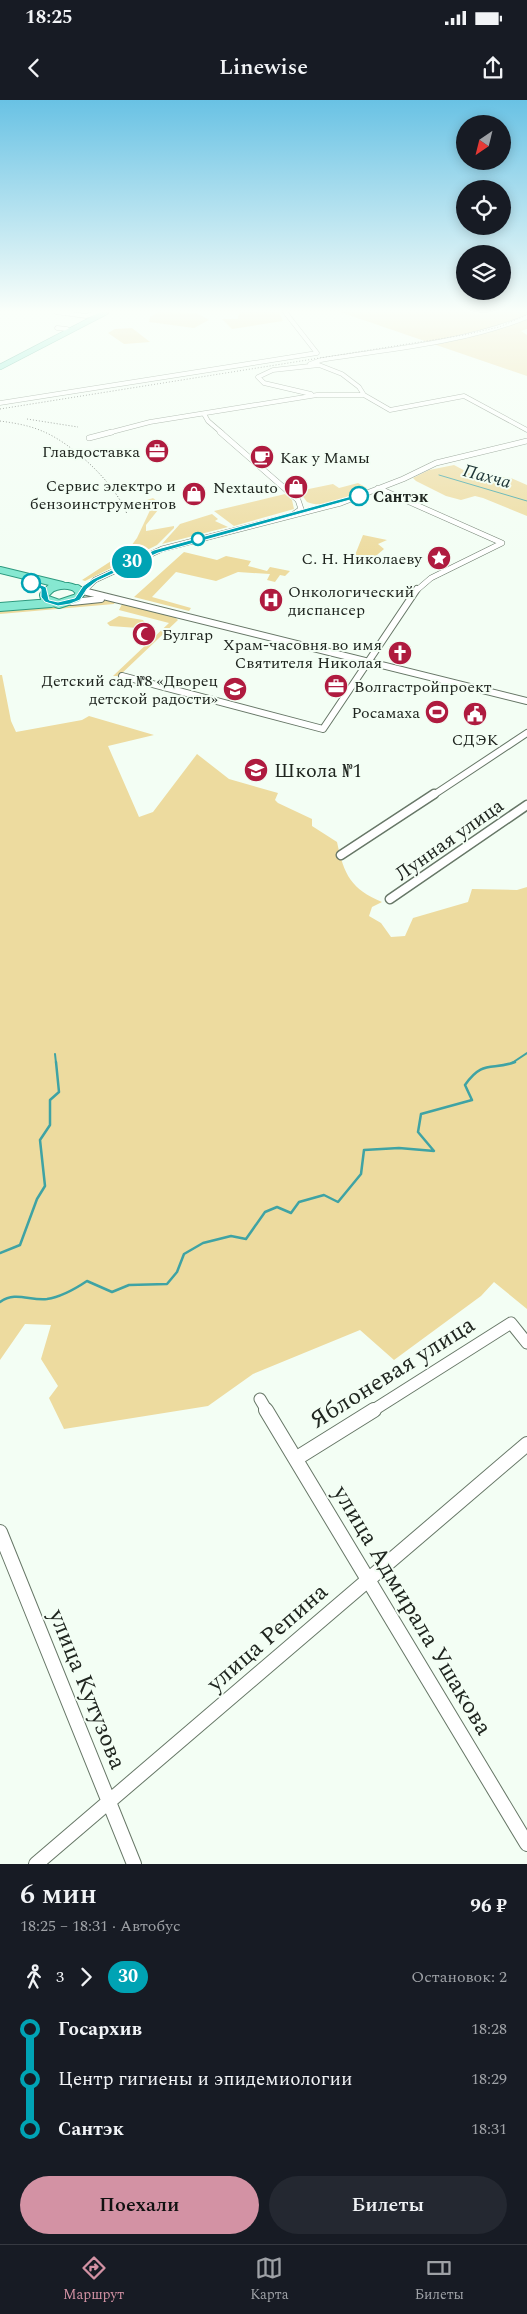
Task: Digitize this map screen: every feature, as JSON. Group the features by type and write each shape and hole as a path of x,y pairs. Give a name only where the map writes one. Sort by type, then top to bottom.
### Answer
{"main road":[{"path":"0,570 67,586 81,592 72,602 0,606"},
{"path":"0,576 42,586 45,599 50,603"},
{"path":"0,606 27,601 53,588 67,586"}],"street":[{"path":"0,403 56,394"},
{"path":"300,397 304,394"},
{"path":"89,438 150,422 317,395 364,395 390,410 464,396 527,430"},
{"path":"204,414 208,420 298,500 312,505 328,506"},
{"path":"67,586 95,580 162,549 328,506 436,464 527,441"},
{"path":"122,676 323,729 424,582 502,543 378,488"},
{"path":"290,516 301,509 298,500"},
{"path":"81,592 95,580"},
{"path":"81,592 527,701"},
{"path":"72,602 101,599 121,601"},
{"path":"341,855 527,733"},
{"name":"Лунная улица","path":"390,900 527,805"},
{"name":"Яблоневая улица","path":"297,1458 511,1323 527,1343"},
{"name":"улица Адмирала Ушакова","path":"260,1399 527,1844"},
{"name":"улица Репина","path":"36,1864 527,1444"},
{"name":"улица Кутузова","path":"0,1532 134,1864"}],"shaded area":[{"path":"454,465 471,474 511,478 527,485 527,516 475,496 461,500 446,496 413,478 429,470"},
{"path":"358,483 367,488 330,503 314,504 307,502 299,491 333,484 339,488"},
{"path":"285,494 292,500 294,509 234,526 214,511"},
{"path":"153,498 162,505 146,525 146,531 174,526 174,528 157,545 85,581 82,580 128,550 137,538 152,506 147,500"},
{"path":"212,514 218,519 215,521 228,527 162,544 180,524"},
{"path":"363,535 387,540 378,544 384,549 364,566 351,565"},
{"path":"184,552 217,560 226,556 251,561 248,566 267,571 270,567 290,571 285,576 280,575 275,582 267,580 270,574 238,572 216,581 176,572 152,597 191,608 189,611 134,597"},
{"path":"102,600 115,602 114,604 0,614 0,610 35,605 63,606"},
{"path":"122,604 175,617 178,620 119,676 113,676 169,623 119,610"},
{"path":"119,616 143,620 145,623 138,628 110,626 107,623"},
{"path":"0,675 2,675 11,721 16,732 82,720 89,716 154,735 108,746 139,817 153,812 197,754 229,779 278,793 275,800 278,803 312,819 312,826 337,842 350,880 363,892 382,902 372,907 369,916 381,923 391,937 405,936 413,918 468,902 472,889 517,890 527,887 527,1309 494,1282 481,1296 394,1360 360,1330 253,1374 208,1406 64,1429 49,1398 58,1386 41,1359 51,1325 25,1324 0,1360"}],"waterway":[{"name":"Пахча","path":"439,475 527,501"},
{"path":"512,1063 527,1053"},
{"path":"55,1054 56,1063"},
{"path":"0,1253 20,1245 37,1199 45,1186 40,1140 50,1125 50,1100 59,1092 56,1062"},
{"path":"0,1302 11,1297 52,1298 68,1292 87,1281 112,1292 129,1285 167,1284 177,1272 184,1254 203,1243 231,1236 246,1239 265,1212 277,1207 291,1213 299,1202 324,1195 338,1202 361,1174 364,1150 399,1148 434,1151 418,1132 421,1114 472,1100 465,1085 471,1077 488,1067 515,1062"}],"railway":[{"path":"0,409 92,394"},
{"path":"27,419 78,427"},
{"path":"0,421 21,424 37,429 54,437 79,454 103,477 127,514"}],"bus line":[{"name":"30","path":"31,583 44,588 46,593 44,597 50,603 72,602 78,599 85,588 95,580 145,556 172,546 341,503 359,496"}],"place":[{"name":"Главдоставка","path":"157,451"},
{"name":"Как у Мамы","path":"262,457"},
{"name":"Nextauto","path":"296,487"},
{"name":"Сервис электро и бензоинструментов","path":"194,494"},
{"name":"Сантэк","path":"359,496"},
{"name":"С. Н. Николаеву","path":"439,558"},
{"name":"Онкологический диспансер","path":"271,600"},
{"name":"Булгар","path":"144,634"},
{"name":"Храм-часовня во имя Святителя Николая","path":"400,653"},
{"name":"Волгастройпроект","path":"336,686"},
{"name":"Детский сад №8 «Дворец детской радости»","path":"235,689"},
{"name":"Росамаха","path":"437,712"},
{"name":"СДЭК","path":"475,714"},
{"name":"Школа №1","path":"256,770"}]}
